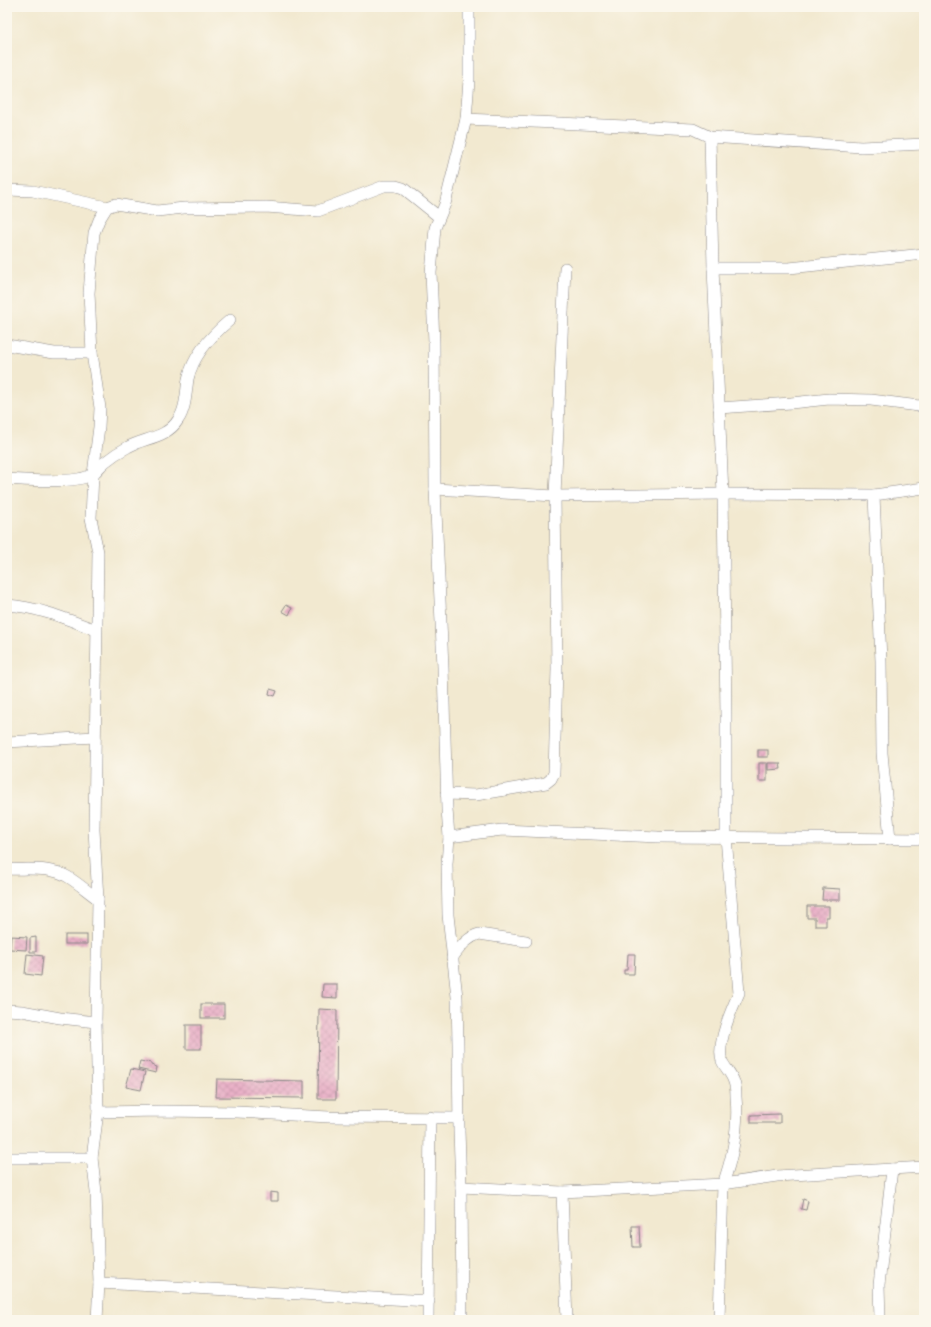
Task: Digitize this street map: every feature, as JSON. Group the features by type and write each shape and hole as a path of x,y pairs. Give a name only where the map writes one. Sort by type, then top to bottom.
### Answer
{"street":[{"path":"462,1320 457,997 448,915 447,864 449,837 446,794 443,667 435,489 434,342 431,273 435,228 452,179 466,119 469,80 469,7"},
{"path":"466,119 693,128 710,137 860,147 924,144"},
{"path":"710,137 713,268 723,494 726,837 739,994 729,1015 722,1044 722,1060 730,1072 734,1082 738,1112 734,1150 730,1166 722,1184 719,1320"},
{"path":"7,190 33,191 107,207 116,204 157,211 184,208 266,207 318,211 384,186 396,186 402,188 439,217"},
{"path":"97,1320 99,1283 96,1192 92,1158 98,1112 96,1022 98,899 94,830 98,552 91,518 93,474 100,408 92,353 89,293 94,233 99,220 107,207"},
{"path":"713,268 789,268 924,254"},
{"path":"446,794 476,795 546,783 551,779 554,773 557,668 555,496 564,268"},
{"path":"7,479 70,480 93,474 105,462 128,446 154,438 171,428 179,420 184,404 188,377 198,355 216,332 230,320"},
{"path":"7,345 54,353 92,353"},
{"path":"719,408 829,399 871,400 918,406 924,405"},
{"path":"435,489 555,496 723,494 874,495 924,488"},
{"path":"874,495 881,661 882,753 890,839"},
{"path":"7,605 39,609 96,630"},
{"path":"7,742 95,737"},
{"path":"449,837 502,830 658,836 924,839"},
{"path":"7,869 40,869 58,872 67,876 98,899"},
{"path":"452,958 462,945 472,936 479,934 526,941"},
{"path":"7,1010 96,1022"},
{"path":"98,1112 237,1112 329,1117 459,1118"},
{"path":"428,1320 430,1117"},
{"path":"7,1158 92,1158"},
{"path":"461,1187 562,1192 722,1184 777,1176 924,1168"},
{"path":"880,1320 879,1285 892,1169"},
{"path":"562,1192 567,1320"},
{"path":"99,1283 429,1301"}],"building":[{"path":"286,605 292,608 289,615 282,611"},
{"path":"270,689 277,691 275,696 269,694"},
{"path":"758,750 768,750 768,757 758,757"},
{"path":"759,763 767,763 767,781 759,781"},
{"path":"768,763 780,763 781,769 768,770"},
{"path":"823,888 840,889 840,900 822,900"},
{"path":"807,906 829,906 829,917 826,917 826,926 815,926 815,918 807,918"},
{"path":"65,935 87,935 87,944 65,944"},
{"path":"11,936 27,937 26,950 10,949"},
{"path":"36,937 36,952 30,952 30,938"},
{"path":"27,954 43,956 41,976 25,974"},
{"path":"628,954 635,954 634,974 624,974 624,970 627,970"},
{"path":"323,984 337,984 337,998 322,997"},
{"path":"201,1004 224,1004 224,1018 201,1018"},
{"path":"319,1009 337,1010 336,1099 318,1099"},
{"path":"186,1025 201,1025 201,1049 186,1049"},
{"path":"140,1061 151,1063 151,1065 157,1067 156,1073 138,1069"},
{"path":"131,1069 145,1072 141,1090 126,1087"},
{"path":"217,1079 304,1081 304,1098 216,1097"},
{"path":"780,1114 780,1123 751,1123 751,1115"},
{"path":"270,1192 278,1193 278,1201 270,1201"},
{"path":"803,1199 808,1201 806,1210 801,1209"},
{"path":"632,1226 639,1226 640,1247 633,1247"}]}
